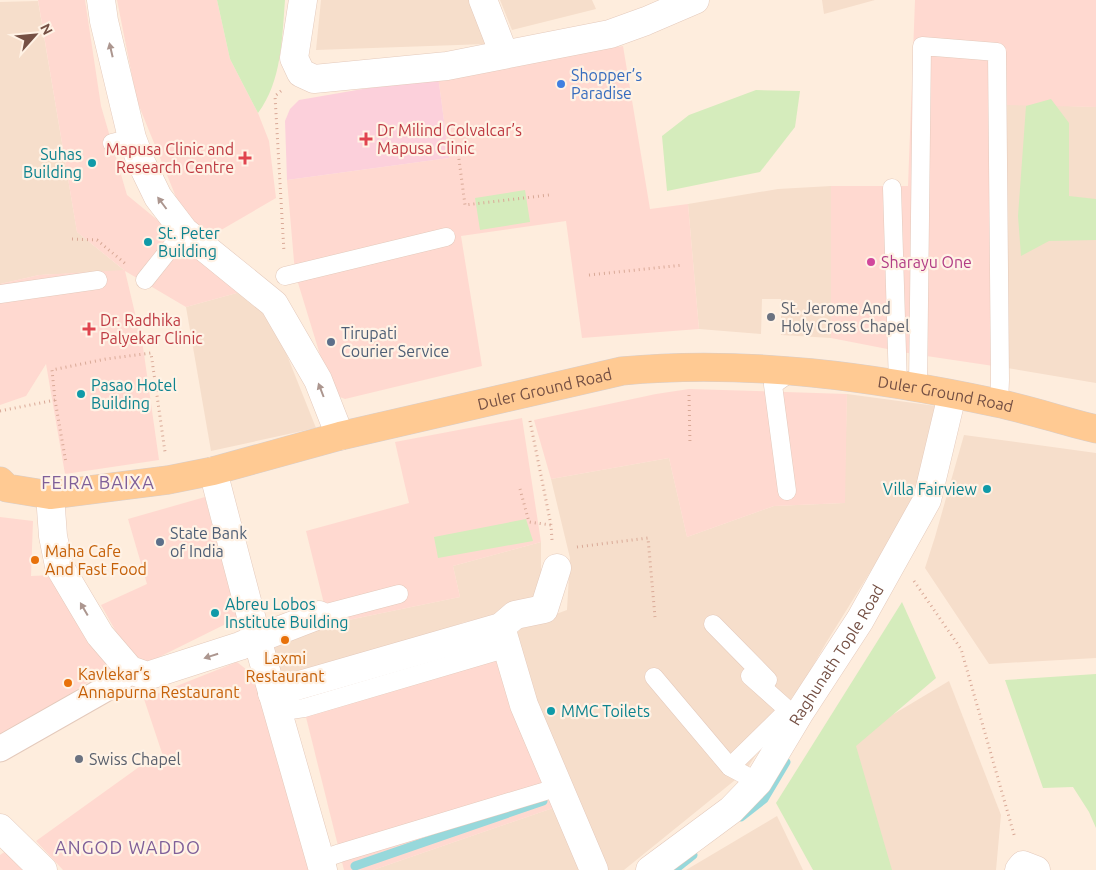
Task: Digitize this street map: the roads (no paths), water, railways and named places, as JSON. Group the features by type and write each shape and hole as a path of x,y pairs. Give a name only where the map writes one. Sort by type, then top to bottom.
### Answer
{"main road":[{"name":"Duler Ground Road","path":"0,482 7,488 50,495 168,480 213,471 340,436 622,371 689,367 742,368 863,378 999,403 1096,429"}],"street":[{"path":"101,0 122,141 141,162 158,197 184,231 274,304 303,366 318,380 340,436"},
{"path":"303,0 294,58 301,73 314,79 448,66 610,34 695,0"},
{"path":"484,0 504,54"},
{"name":"Raghunath Tople Road","path":"650,870 731,810 758,782 800,712 860,620 927,500 952,395"},
{"path":"213,471 257,639 322,865"},
{"path":"50,495 53,536 59,566 100,635 130,670 147,676 257,639 319,615"},
{"path":"555,559 544,609 515,615 504,637 524,704 594,870"},
{"path":"275,703 504,637"},
{"path":"0,749 116,683 130,670"},
{"path":"0,829 43,870"}],"lane":[{"path":"908,387 922,46 997,52 999,403"},
{"path":"892,188 908,387"},
{"path":"144,280 184,231"},
{"path":"286,276 446,237"},
{"path":"0,294 98,280"},
{"path":"787,491 773,385 790,372"},
{"path":"319,615 399,594"},
{"path":"713,624 800,712"},
{"path":"730,767 788,710 750,676"},
{"path":"654,677 730,767 758,782"},
{"path":"322,865 340,853 559,787"}],"waterway":[{"path":"741,817 764,799 786,762"},
{"path":"355,866 543,801"},
{"path":"674,870 693,855"}],"place":[{"name":"Shopper’s Paradise","path":"561,84"},
{"name":"Dr Milind Colvalcar’s Mapusa Clinic","path":"366,139"},
{"name":"Mapusa Clinic and Research Centre","path":"245,158"},
{"name":"Suhas Building","path":"92,163"},
{"name":"St. Peter Building","path":"148,242"},
{"name":"Sharayu One","path":"871,262"},
{"name":"St. Jerome And Holy Cross Chapel","path":"771,317"},
{"name":"Dr. Radhika Palyekar Clinic","path":"89,329"},
{"name":"Tirupati Courier Service","path":"331,342"},
{"name":"Pasao Hotel Building","path":"81,394"},
{"name":"Villa Fairview","path":"987,489"},
{"name":"State Bank of India","path":"160,542"},
{"name":"Maha Cafe And Fast Food","path":"35,560"},
{"name":"Abreu Lobos Institute Building","path":"215,613"},
{"name":"Laxmi Restaurant","path":"285,640"},
{"name":"Kavlekar’s Annapurna Restaurant","path":"68,683"},
{"name":"MMC Toilets","path":"551,711"},
{"name":"Swiss Chapel","path":"79,759"}],"district":[{"name":"FEIRA BAIXA","path":"98,483"},
{"name":"ANGOD WADDO","path":"128,848"}]}
